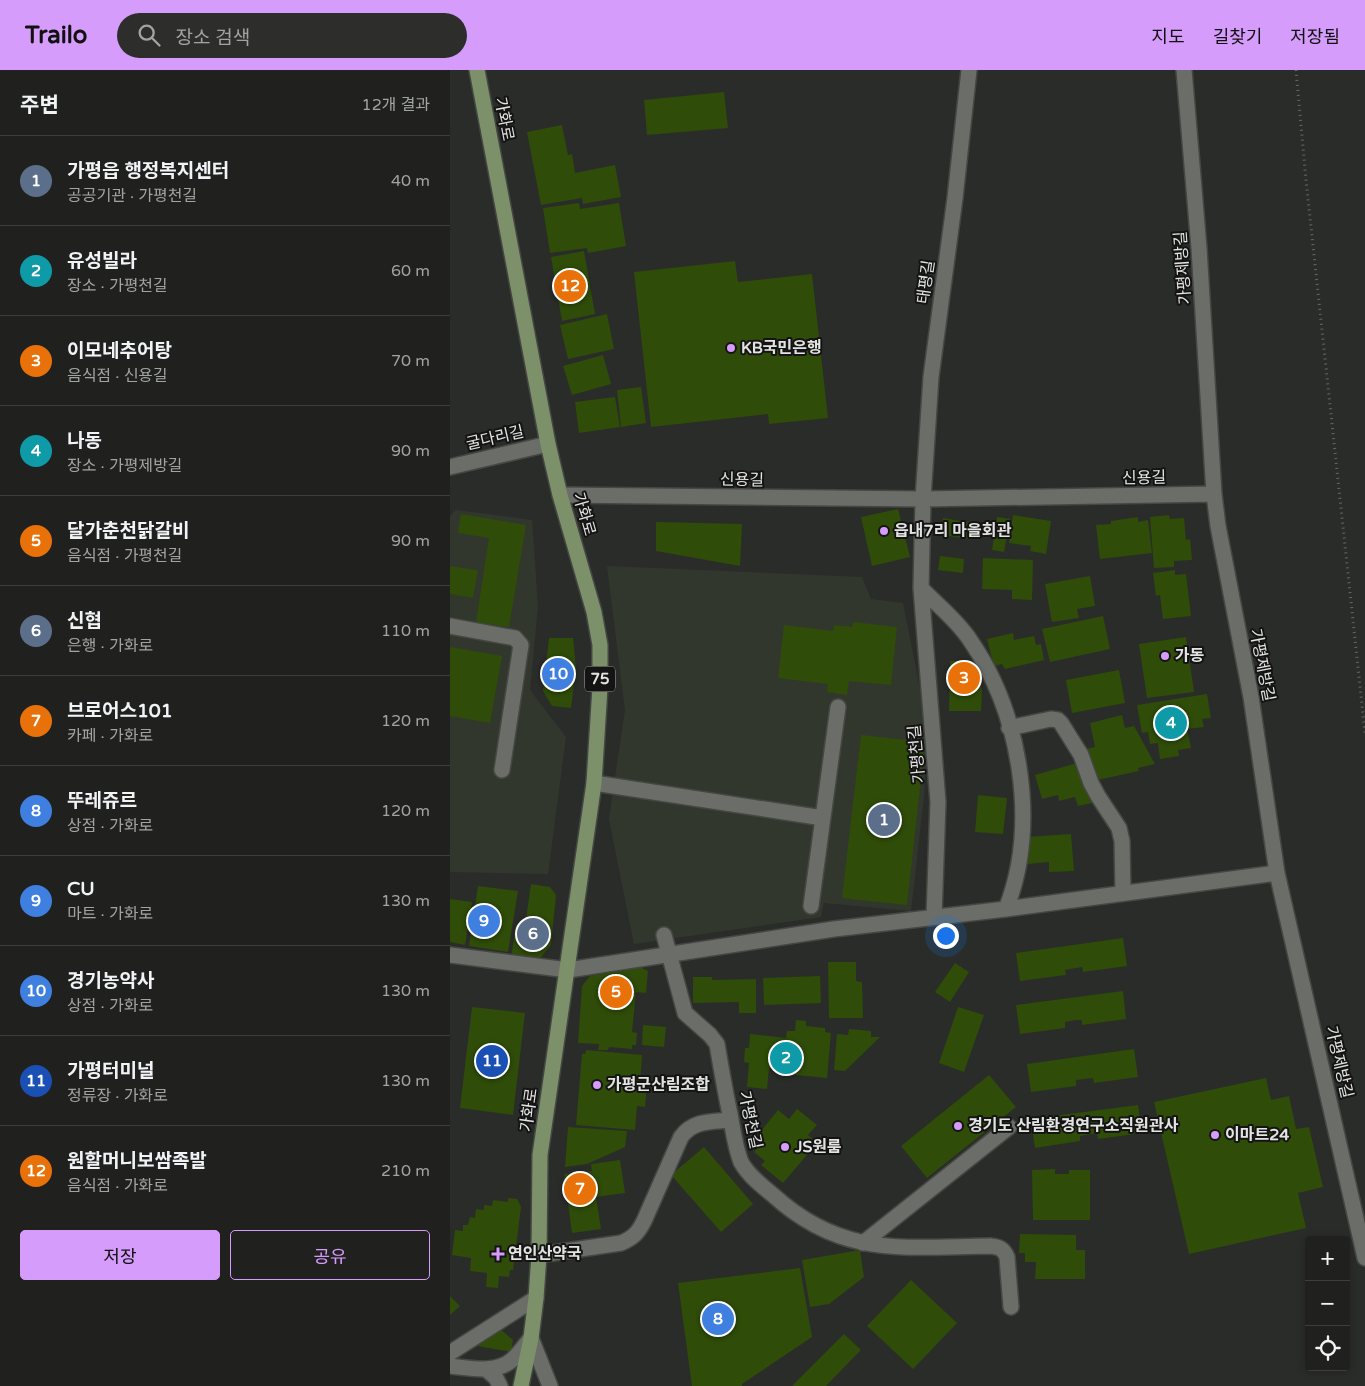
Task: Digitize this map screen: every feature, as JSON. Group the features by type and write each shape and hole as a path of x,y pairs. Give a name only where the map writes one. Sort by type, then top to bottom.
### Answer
{"main road":[{"name":"가화로","path":"477,70 548,444 560,495 594,612 600,644 600,687 594,783 540,1156 539,1255 536,1298 531,1338 520,1386"},
{"name":"가화로","path":"531,1338 531,1386"}],"street":[{"name":"태평길","path":"923,499 931,377 955,198 969,70"},
{"name":"가평제방길","path":"1184,70 1199,248 1214,494 1218,526 1251,697 1277,873 1365,1258"},
{"name":"굴다리길","path":"450,467 548,444"},
{"name":"신용길","path":"560,495 923,499 1214,494"},
{"path":"923,499 921,588 946,615 957,622 985,664 998,694 1016,754 1022,785 1022,830 1016,872 1006,909"},
{"name":"가평천길","path":"921,588 938,802 934,917"},
{"path":"450,626 515,638 521,644 522,650 502,770"},
{"path":"811,906 838,707"},
{"path":"1009,726 1051,719 1058,720 1061,723 1081,755 1098,796 1119,828 1122,842 1123,893"},
{"path":"594,783 823,818"},
{"path":"450,955 568,970 668,953 834,929 1006,909 1277,873"},
{"name":"가평천길","path":"664,935 685,1013 710,1034 716,1044 736,1147 742,1164 754,1178 784,1205 817,1228 863,1244 999,1247 1004,1250 1007,1256 1011,1306"},
{"path":"539,1255 621,1243 632,1239 644,1221 685,1131 692,1126 731,1120"},
{"path":"863,1244 1009,1127"},
{"path":"450,1352 536,1298"},
{"path":"450,1366 496,1368 514,1359 531,1338 550,1386"},
{"path":"486,1369 496,1378 500,1386"}],"path":[{"path":"1296,70 1308,200 1365,733"}],"shaded area":[{"path":"456,510 532,520 538,606 530,690 566,737 548,874 450,872 450,516"},
{"path":"607,566 862,577 871,599 903,603 928,729 924,796 911,911 824,903 821,917 634,944 609,819 625,710"}],"building":[{"path":"724,92 728,128 647,135 644,100"},
{"path":"562,125 568,155 572,154 575,173 615,165 621,197 583,204 582,198 541,205 527,132"},
{"path":"579,203 580,209 619,203 626,246 588,253 587,248 550,253 543,208"},
{"path":"584,251 595,314 562,321 551,257"},
{"name":"KB국민은행","path":"735,261 738,282 812,274 828,418 769,424 768,414 651,427 634,272"},
{"path":"607,314 614,349 568,359 560,325"},
{"path":"603,355 611,384 572,395 563,366"},
{"path":"641,387 646,423 621,427 617,390"},
{"path":"615,397 620,427 579,433 575,402"},
{"name":"읍내7리 마을회관","path":"898,509 910,557 872,566 861,517"},
{"path":"461,514 526,525 509,627 476,622 489,538 458,533"},
{"path":"1013,515 1051,521 1046,554 1030,551 1031,546 1009,543"},
{"path":"1169,515 1170,519 1184,518 1186,540 1190,539 1192,560 1174,561 1174,567 1154,568 1150,517"},
{"path":"997,517 1010,519 1004,552 992,550"},
{"path":"1138,517 1138,522 1148,520 1152,553 1100,559 1096,525 1111,524 1111,521"},
{"path":"943,518 972,523 970,539 941,535"},
{"path":"656,522 742,524 740,566 656,551"},
{"path":"940,556 964,559 963,573 938,570"},
{"path":"983,558 1033,560 1032,600 1012,599 1012,590 982,589"},
{"path":"450,566 478,570 473,598 450,594"},
{"path":"1175,570 1175,575 1186,574 1191,616 1163,619 1160,595 1156,596 1153,573"},
{"path":"1090,576 1095,606 1077,609 1079,618 1052,622 1045,584"},
{"path":"1103,616 1110,649 1050,662 1042,629"},
{"path":"853,622 897,627 891,685 849,681 847,695 827,692 828,684 778,678 784,625 833,631 834,625 852,627"},
{"path":"1013,633 1014,640 1034,636 1036,645 1041,644 1044,660 1005,669 1002,664 994,666 987,639"},
{"name":"가동","path":"1186,637 1194,692 1147,698 1139,644"},
{"path":"549,638 573,638 576,668 571,708 552,706 543,691"},
{"path":"450,647 502,656 490,723 450,716"},
{"path":"950,661 967,661 982,689 981,711 949,711"},
{"path":"1119,670 1125,703 1072,713 1066,680"},
{"path":"1207,694 1211,718 1202,719 1204,727 1187,729 1191,748 1178,750 1179,756 1160,759 1158,743 1150,744 1148,732 1142,733 1137,705"},
{"path":"1122,715 1125,728 1134,726 1155,764 1138,768 1139,771 1093,781 1086,749 1095,747 1090,723"},
{"path":"861,735 925,742 907,905 842,898"},
{"path":"1081,762 1092,803 1078,806 1075,797 1059,801 1058,795 1042,799 1035,775"},
{"path":"978,795 1007,798 1003,834 975,832"},
{"path":"1071,834 1074,871 1049,872 1049,862 1027,864 1026,837"},
{"path":"531,884 550,887 556,895 551,945 537,962 511,958 516,925 525,926"},
{"path":"478,886 518,891 508,952 469,946"},
{"path":"450,899 472,902 465,945 450,942"},
{"path":"1123,938 1127,966 1083,972 1082,967 1065,970 1066,975 1020,981 1016,953"},
{"path":"828,962 856,962 856,981 862,982 863,1018 829,1018"},
{"path":"955,963 969,972 950,1002 935,992"},
{"path":"640,967 648,971 646,993 636,992 632,1032 637,1033 636,1045 632,1045 632,1049 609,1047 608,1050 598,1050 599,1044 578,1043 582,986 590,976"},
{"path":"820,976 821,1003 764,1005 763,978"},
{"path":"693,977 712,977 712,980 756,979 756,1013 739,1013 739,1002 693,1003"},
{"path":"1123,991 1126,1019 1082,1025 1082,1020 1076,1020 1065,1022 1065,1028 1020,1034 1016,1005"},
{"path":"472,1007 525,1013 513,1115 460,1108"},
{"path":"958,1007 984,1015 964,1072 939,1063"},
{"path":"796,1020 806,1021 806,1026 825,1028 825,1032 831,1033 827,1078 776,1073 776,1068 769,1068 767,1089 747,1087 749,1063 744,1062 745,1048 749,1048 750,1034 786,1038 787,1031 795,1031"},
{"path":"643,1025 666,1027 664,1047 642,1045"},
{"path":"849,1029 871,1031 871,1037 880,1037 845,1071 834,1070 837,1034 848,1035"},
{"path":"1134,1049 1138,1077 1094,1083 1093,1078 1076,1080 1076,1086 1031,1092 1027,1064"},
{"path":"586,1050 642,1055 640,1084 647,1084 645,1107 637,1106 635,1130 576,1125 582,1054 585,1054"},
{"name":"경기도 산림환경연구소직원관사","path":"989,1075 1016,1107 927,1178 901,1146"},
{"path":"1266,1078 1271,1100 1289,1096 1296,1129 1309,1127 1323,1187 1298,1193 1306,1228 1189,1254 1154,1102"},
{"path":"1138,1105 1142,1133 1098,1139 1097,1133 1080,1136 1080,1141 1035,1148 1031,1119"},
{"name":"JS원룸","path":"797,1109 817,1125 808,1135 817,1143 783,1183 761,1165 765,1161 754,1152 763,1141 757,1136 778,1110 789,1119"},
{"path":"568,1127 627,1131 625,1147 587,1164 565,1167"},
{"path":"704,1147 753,1204 721,1232 671,1175"},
{"path":"620,1160 625,1193 596,1197 601,1229 572,1233 564,1174 592,1171 591,1164"},
{"path":"1055,1169 1055,1174 1069,1174 1069,1170 1090,1170 1090,1220 1033,1220 1032,1170"},
{"path":"508,1198 517,1199 521,1207 513,1270 510,1270 509,1277 499,1276 498,1288 486,1287 487,1273 470,1271 471,1258 452,1255 455,1230 463,1231 463,1225 468,1225 470,1217 475,1218 476,1209 484,1210 484,1205 492,1206 493,1200 508,1202"},
{"path":"1020,1234 1076,1235 1076,1250 1085,1250 1085,1279 1035,1279 1036,1262 1025,1262 1025,1253 1019,1253"},
{"path":"860,1250 864,1277 829,1304 810,1307 802,1260"},
{"path":"800,1268 812,1337 742,1384 742,1386 692,1386 678,1283"},
{"path":"911,1280 957,1323 913,1369 867,1326"},
{"path":"450,1296 460,1306 450,1315"},
{"path":"499,1328 513,1340 511,1352 477,1346"},
{"path":"844,1334 861,1350 826,1386 792,1386"}],"place":[{"name":"원할머니보쌈족발","path":"570,286"},
{"name":"KB국민은행","path":"731,348"},
{"name":"읍내7리 마을회관","path":"884,531"},
{"name":"가동","path":"1165,656"},
{"name":"경기농약사","path":"558,674"},
{"name":"이모네추어탕","path":"964,678"},
{"name":"나동","path":"1171,723"},
{"name":"가평읍 행정복지센터","path":"884,820"},
{"name":"CU","path":"484,921"},
{"name":"신협","path":"533,934"},
{"name":"달가춘천닭갈비","path":"616,992"},
{"name":"유성빌라","path":"786,1058"},
{"name":"가평터미널","path":"492,1061"},
{"name":"가평군산림조합","path":"597,1085"},
{"name":"경기도 산림환경연구소직원관사","path":"958,1126"},
{"name":"이마트24","path":"1215,1135"},
{"name":"JS원룸","path":"785,1147"},
{"name":"브로어스101","path":"580,1189"},
{"name":"연인산약국","path":"498,1254"},
{"name":"뚜레쥬르","path":"718,1319"}]}
